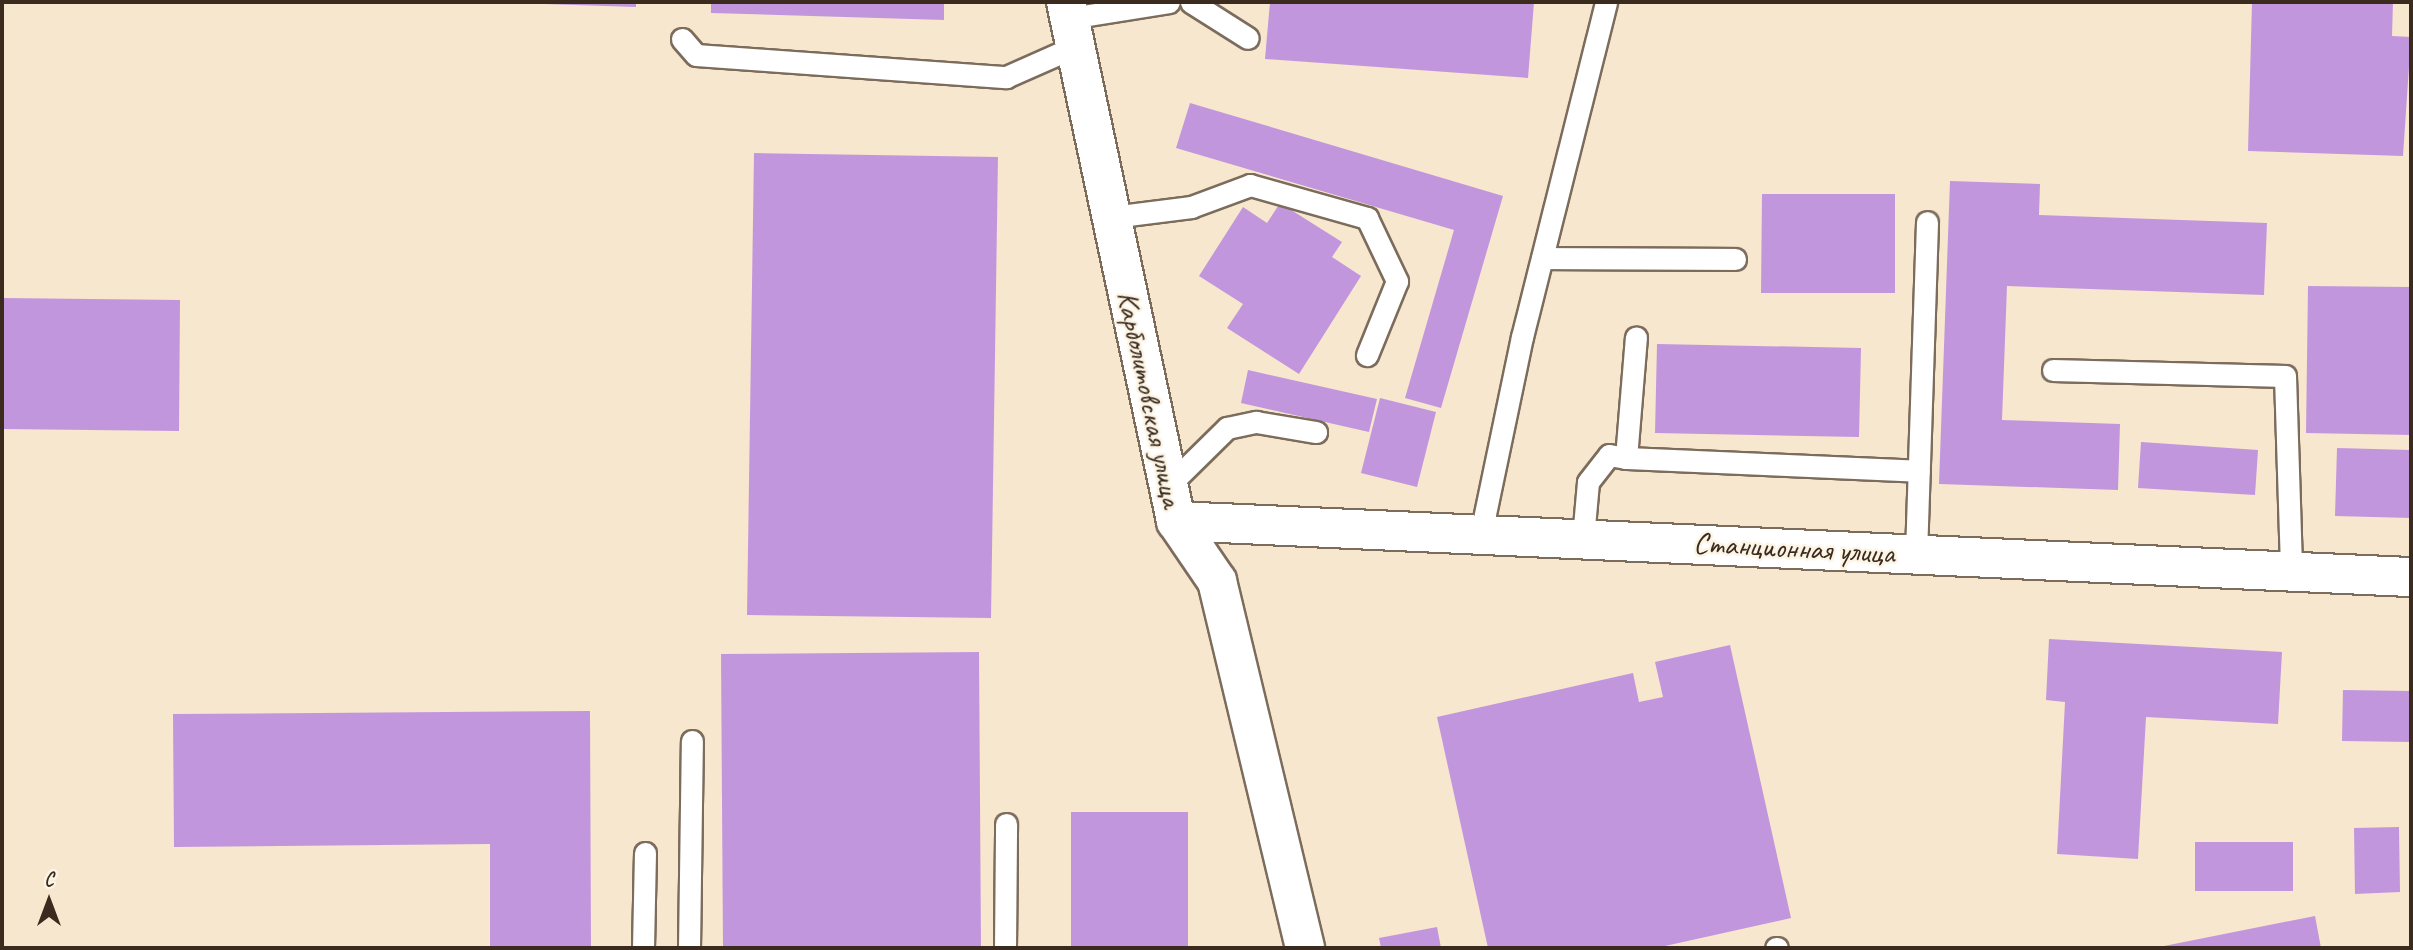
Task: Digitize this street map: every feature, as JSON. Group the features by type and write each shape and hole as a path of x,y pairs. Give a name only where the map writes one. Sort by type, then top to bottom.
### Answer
{"street":[{"name":"Карболитовская улица","path":"1071,22 1172,504 1217,581 1305,948"},
{"name":"Станционная улица","path":"1172,504 1481,533 2411,577"}],"lane":[{"path":"682,39 696,55 1006,76 1071,22 1169,2"},
{"path":"1191,2 1248,38"},
{"path":"1481,533 1542,258 1606,2"},
{"path":"1112,217 1191,207 1250,185 1367,218 1397,281 1367,355"},
{"path":"1916,554 1927,222"},
{"path":"1542,258 1735,259"},
{"path":"1626,458 1636,337"},
{"path":"2053,370 2285,376 2291,571"},
{"path":"1172,504 1227,428 1256,422 1316,432"},
{"path":"1583,538 1588,482 1609,455 1626,458 1919,471"},
{"path":"690,948 692,741"},
{"path":"1005,948 1006,824"},
{"path":"643,948 645,853"}],"building":[{"path":"636,2 636,7 544,4"},
{"path":"711,2 944,2 944,20 711,13"},
{"path":"1270,2 1534,2 1528,78 1265,59"},
{"path":"2252,2 2393,2 2392,36 2411,37 2403,156 2248,151"},
{"path":"1190,103 1503,196 1441,408 1405,398 1454,230 1176,148"},
{"path":"754,153 998,157 991,618 747,615"},
{"path":"1950,181 2040,184 2039,215 2267,223 2264,295 2007,286 2002,420 2120,424 2118,490 1939,484"},
{"path":"1762,194 1895,194 1895,293 1761,293"},
{"path":"1280,203 1342,242 1332,257 1361,276 1299,374 1227,328 1243,304 1199,276 1243,207 1267,223"},
{"path":"2308,286 2411,287 2411,435 2306,433"},
{"path":"2,298 180,300 179,431 2,429"},
{"path":"1657,344 1861,348 1859,437 1655,433"},
{"path":"1248,370 1377,399 1369,432 1241,403"},
{"path":"1380,398 1436,412 1417,487 1361,473"},
{"path":"2141,442 2258,450 2255,495 2138,488"},
{"path":"2337,448 2411,450 2411,518 2335,516"},
{"path":"2049,639 2282,652 2278,724 2146,717 2138,859 2057,854 2065,702 2046,700"},
{"path":"1730,645 1791,918 1656,948 1488,948 1437,717 1633,673 1639,702 1663,697 1655,662"},
{"path":"979,652 981,948 723,948 721,654"},
{"path":"2343,690 2411,691 2411,742 2342,741"},
{"path":"590,711 591,948 490,948 490,844 174,847 173,714"},
{"path":"1071,812 1188,812 1188,948 1071,948"},
{"path":"2399,827 2400,892 2355,894 2354,828"},
{"path":"2195,842 2293,842 2293,891 2195,891"},
{"path":"2315,916 2321,948 2159,948 2159,947"},
{"path":"1437,927 1441,948 1381,948 1379,938"}]}
